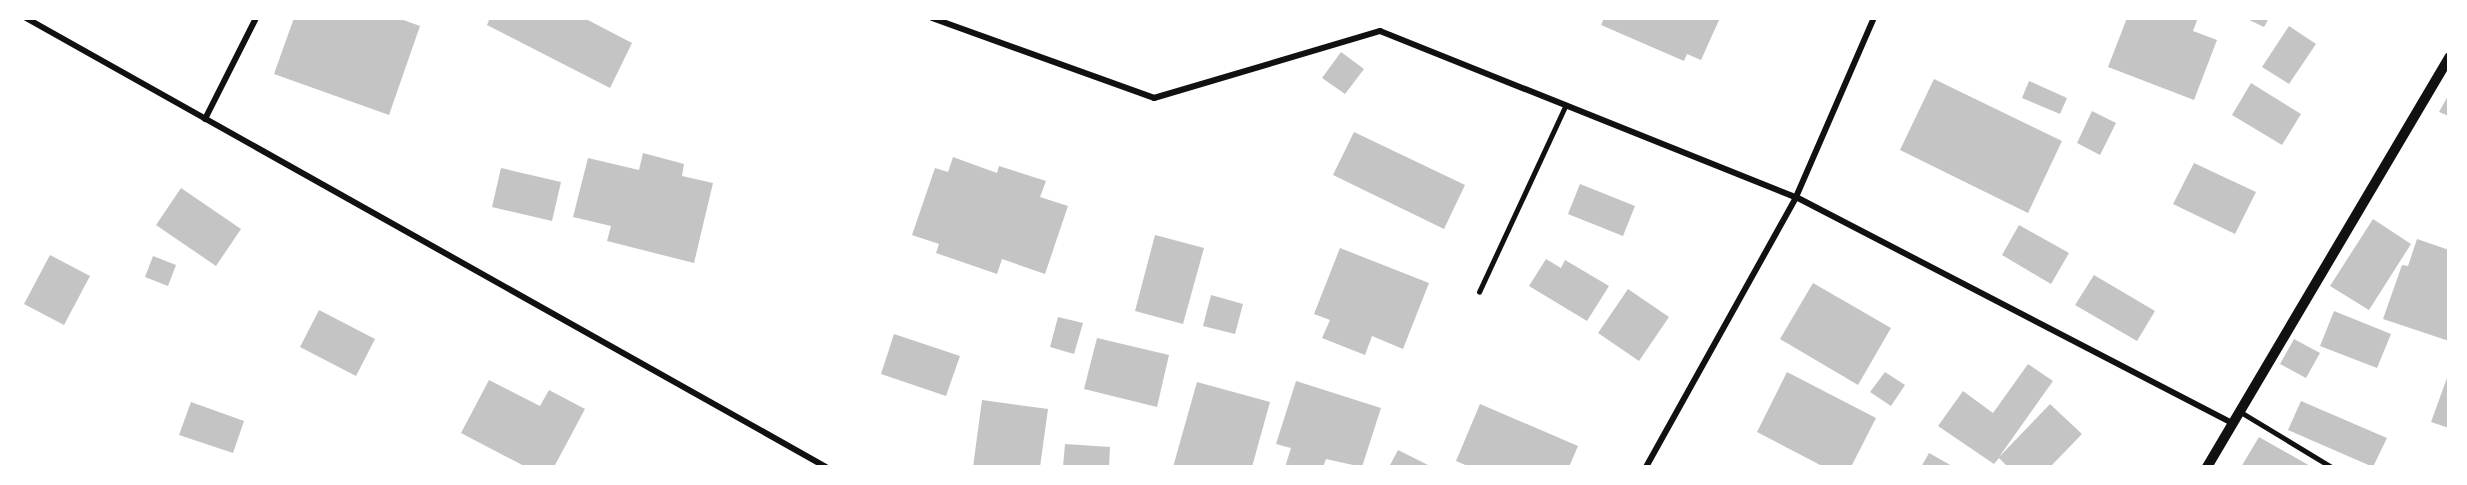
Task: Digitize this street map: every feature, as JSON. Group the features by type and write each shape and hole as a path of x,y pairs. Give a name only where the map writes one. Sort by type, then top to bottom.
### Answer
{"street":[{"path":"26,18 826,467"},
{"path":"205,119 256,18"},
{"path":"932,18 1154,98 1380,31 1796,197 2232,424"},
{"path":"1646,467 1796,197 1874,18"},
{"path":"2207,467 2449,57"}],"lane":[{"path":"1479,292 1566,105"},
{"path":"2239,411 2332,467"}],"building":[{"path":"294,18 398,18 420,26 389,115 274,74"},
{"path":"490,18 584,18 632,43 610,88 487,25"},
{"path":"1604,18 1720,18 1701,60 1687,54 1684,61 1601,25"},
{"path":"2127,18 2198,18 2193,31 2217,40 2194,100 2108,67"},
{"path":"2245,18 2269,18 2264,27"},
{"path":"2289,26 2316,44 2289,84 2262,67"},
{"path":"1341,52 1364,69 1345,94 1322,78"},
{"path":"1934,79 2062,141 2028,213 1900,150"},
{"path":"2029,81 2067,98 2060,114 2022,98"},
{"path":"2251,83 2301,114 2282,145 2232,115"},
{"path":"2449,94 2449,116 2439,112"},
{"path":"2092,111 2116,123 2100,155 2077,143"},
{"path":"1354,132 1465,185 1444,229 1333,175"},
{"path":"643,153 684,164 682,176 713,183 694,263 607,241 611,226 573,217 588,158 639,170"},
{"path":"953,157 997,173 999,166 1046,181 1040,197 1068,206 1045,274 1002,259 997,274 936,253 939,244 912,235 935,168 948,172"},
{"path":"2194,163 2256,192 2235,234 2173,204"},
{"path":"501,168 561,182 552,221 492,207"},
{"path":"1580,184 1635,206 1623,236 1568,214"},
{"path":"181,188 241,229 216,266 156,225"},
{"path":"2373,219 2411,244 2369,310 2330,286"},
{"path":"2019,225 2069,253 2051,284 2002,255"},
{"path":"1155,235 1204,248 1183,324 1135,311"},
{"path":"2417,239 2449,250 2449,341 2383,319 2402,265 2408,266"},
{"path":"1340,248 1429,283 1403,349 1372,336 1365,355 1322,338 1330,320 1314,314"},
{"path":"50,255 90,276 64,325 24,304"},
{"path":"153,256 176,265 168,286 145,277"},
{"path":"1546,259 1561,268 1565,260 1609,286 1587,321 1529,286"},
{"path":"2094,275 2155,311 2137,341 2075,305"},
{"path":"1813,283 1891,328 1858,385 1780,339"},
{"path":"1628,289 1669,317 1639,361 1598,333"},
{"path":"1211,295 1243,304 1235,334 1203,326"},
{"path":"319,310 375,339 356,376 300,347"},
{"path":"2334,311 2391,334 2377,368 2320,346"},
{"path":"1058,317 1083,323 1074,354 1050,347"},
{"path":"894,334 960,356 946,396 881,374"},
{"path":"1097,338 1169,355 1157,407 1084,389"},
{"path":"2294,339 2320,353 2306,378 2280,364"},
{"path":"2028,364 2053,381 1999,457 2050,404 2082,434 2050,467 2008,467 1999,458 1994,464 1938,426 1963,391 1993,413"},
{"path":"1787,372 1876,418 1851,467 1824,467 1757,432"},
{"path":"1885,372 1905,385 1891,406 1870,392"},
{"path":"2447,378 2449,378 2449,428 2431,422"},
{"path":"489,380 540,406 549,390 585,409 554,467 526,467 461,433"},
{"path":"1296,381 1381,408 1362,467 1326,459 1323,467 1285,467 1291,448 1276,444"},
{"path":"1197,382 1270,402 1252,467 1173,467"},
{"path":"982,400 1048,409 1040,467 973,467"},
{"path":"2301,401 2387,438 2373,467 2288,430"},
{"path":"191,402 244,421 233,453 179,435"},
{"path":"1480,404 1578,446 1569,467 1470,467 1456,461"},
{"path":"2259,437 2312,467 2241,467"},
{"path":"1065,444 1110,447 1109,467 1063,467"},
{"path":"1398,450 1432,467 1389,467"},
{"path":"1929,453 1954,467 1921,467"}]}
